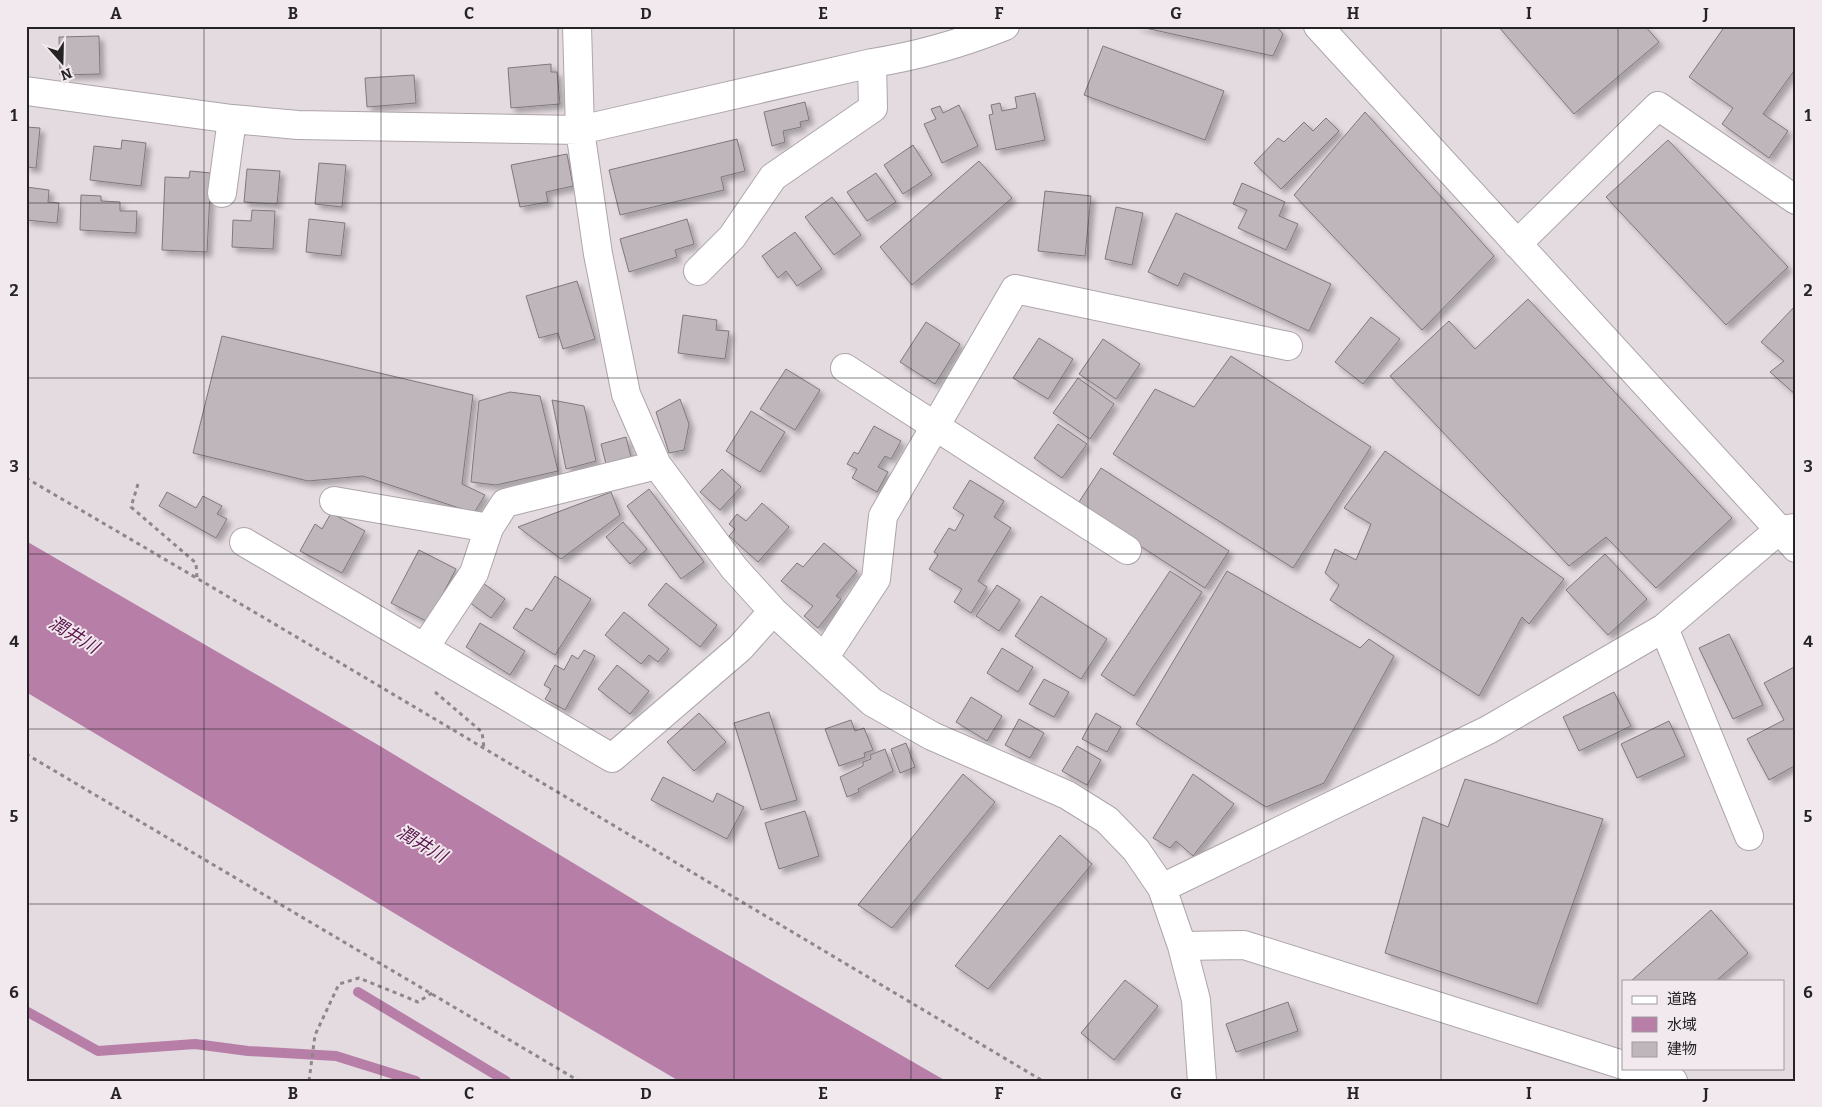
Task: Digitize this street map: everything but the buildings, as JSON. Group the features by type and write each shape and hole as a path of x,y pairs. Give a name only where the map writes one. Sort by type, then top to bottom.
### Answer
{"street":[{"path":"577,26 580,130 598,254 626,394 657,466 734,568 773,611 872,702 932,736 1067,795 1107,820 1136,850 1162,888 1182,946 1196,1000 1202,1081"},
{"path":"26,91 232,119 298,125 580,130 872,63 906,58 953,45 1006,26"},
{"path":"1162,888 1488,730 1664,628 1790,535 1517,244 1320,27"},
{"path":"698,271 732,237 773,177 873,108 872,63"},
{"path":"1517,244 1658,106 1796,200"},
{"path":"222,193 232,119"},
{"path":"824,658 876,579 883,516 1015,289 1288,346"},
{"path":"845,368 1127,550"},
{"path":"425,647 474,573 489,528 505,504 657,466"},
{"path":"334,501 489,528"},
{"path":"244,542 612,758 740,648 773,611"},
{"path":"1664,628 1749,836"},
{"path":"1182,946 1244,945 1622,1065"},
{"path":"1639,1070 1673,1081"}],"path":[{"path":"26,478 198,578 1043,1081"},
{"path":"138,484 131,507 196,562 198,578"},
{"path":"434,691 482,732 484,748"},
{"path":"26,754 579,1081"},
{"path":"309,1081 315,1035 339,984 359,978 418,1002 432,993"}],"water":[{"name":"潤井川","path":"26,541 380,746 669,921 946,1081 679,1081 449,946 26,692"}],"waterway":[{"path":"358,992 506,1081"},
{"path":"26,1011 98,1051 195,1044 248,1051 336,1056 416,1081"}]}
